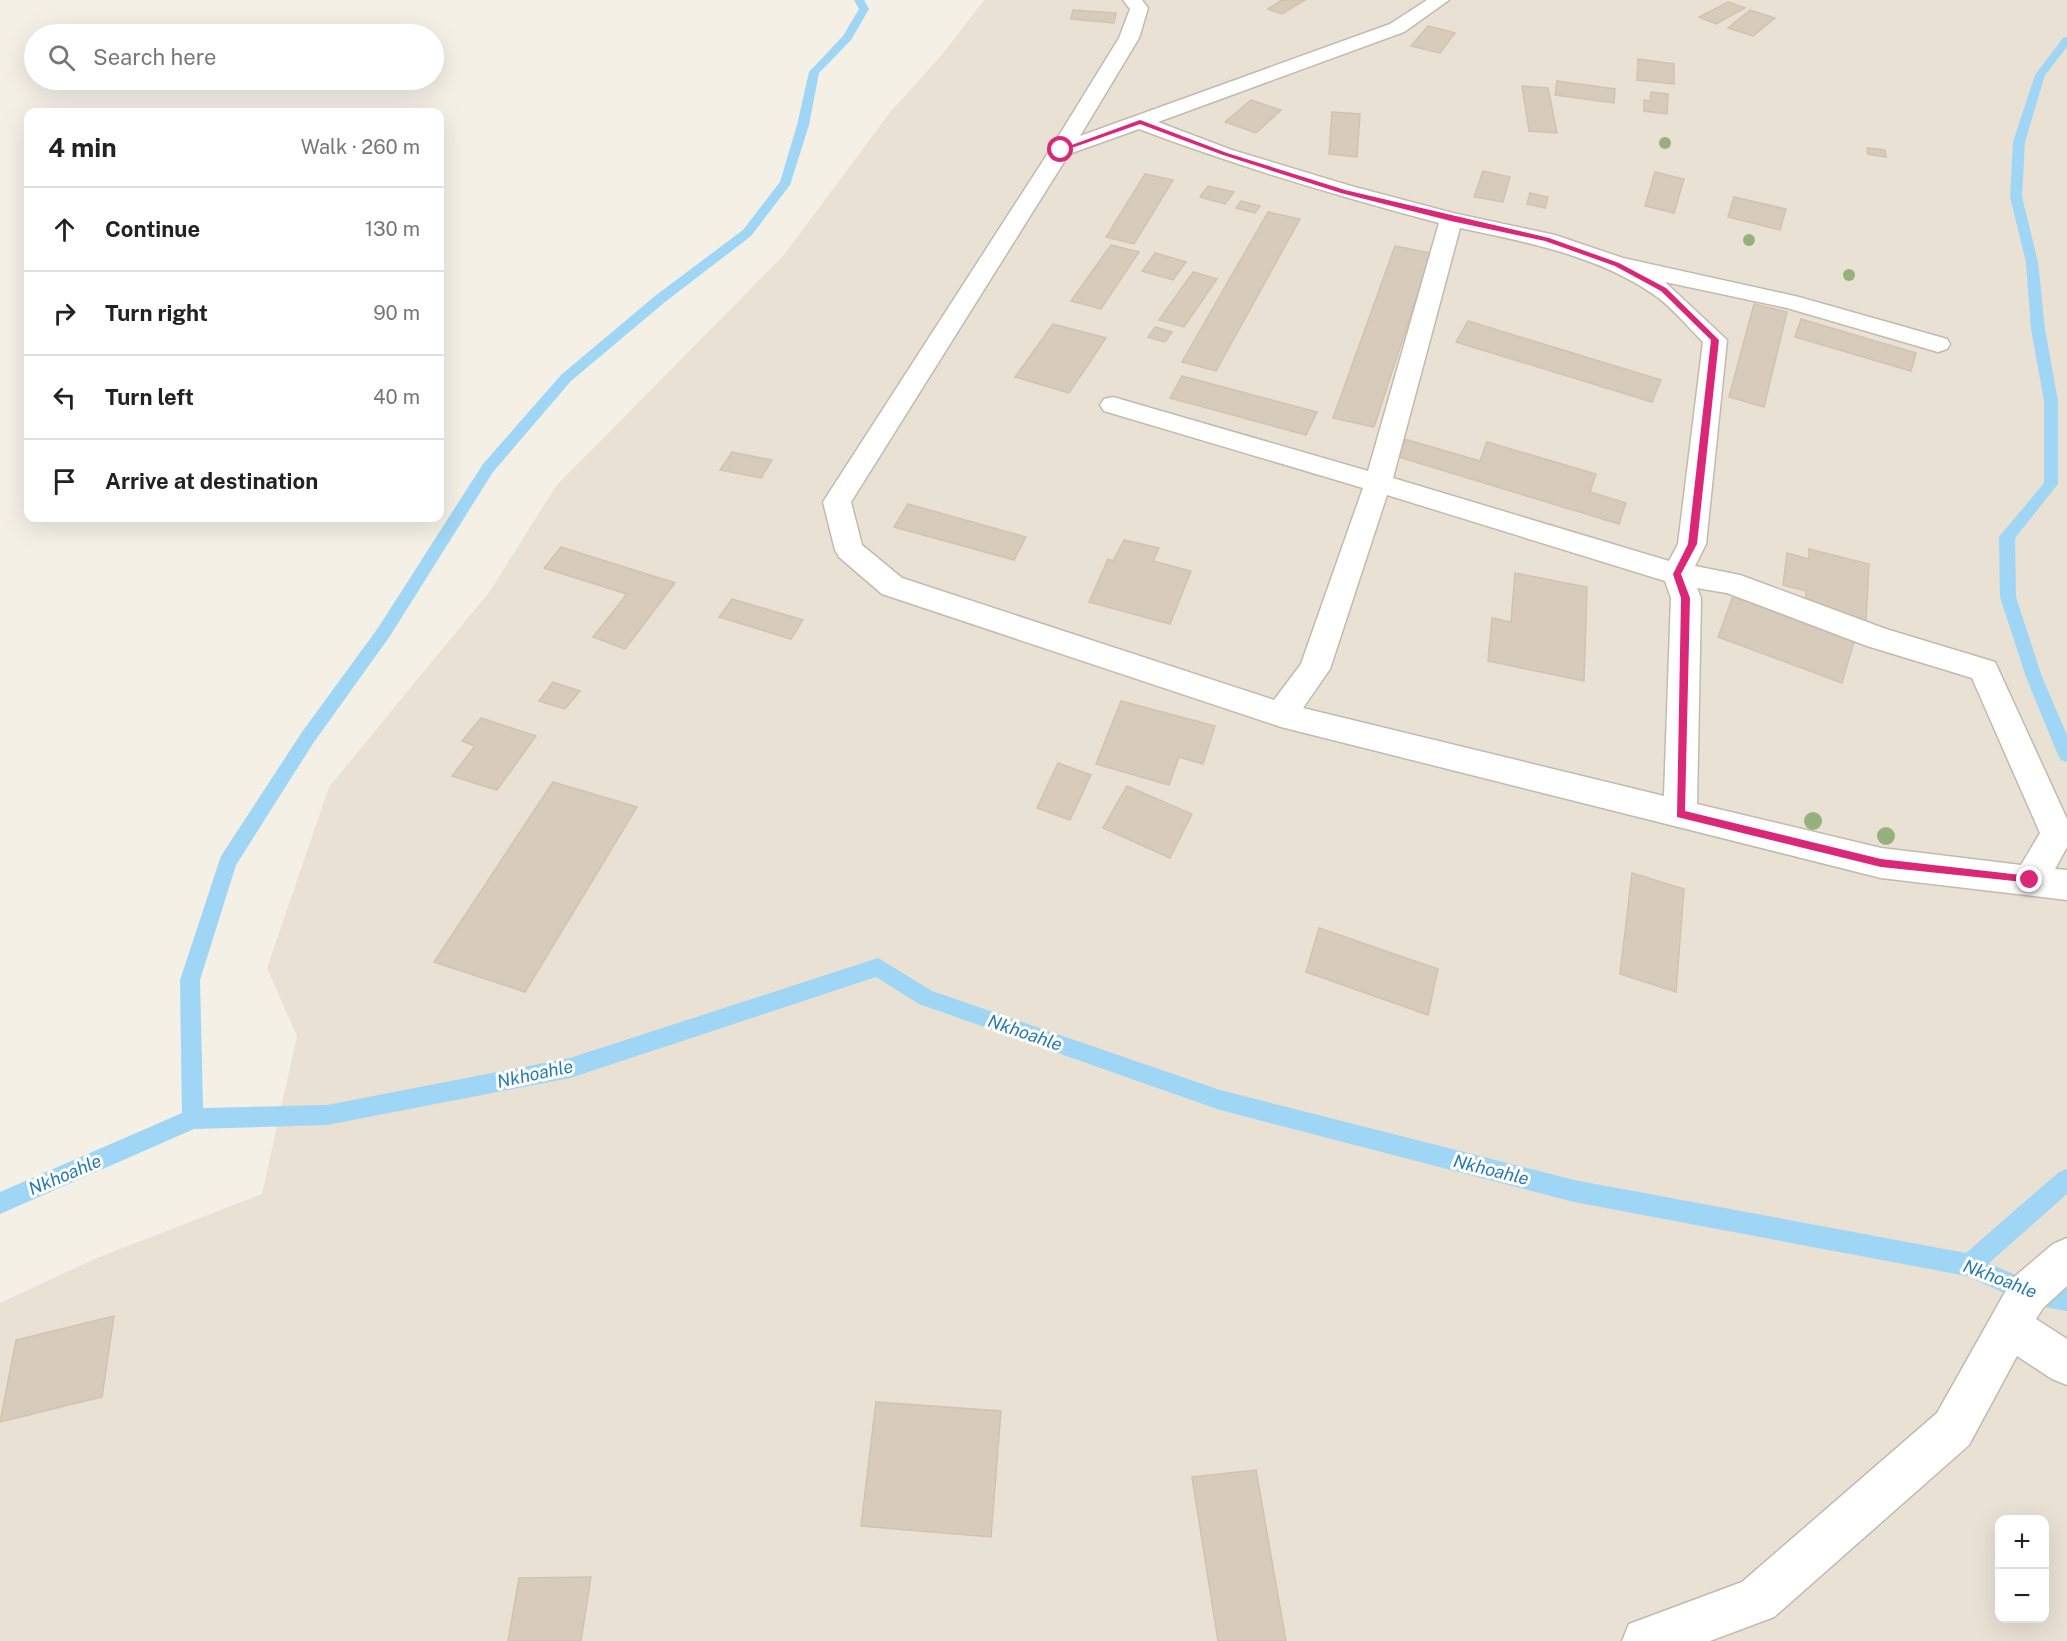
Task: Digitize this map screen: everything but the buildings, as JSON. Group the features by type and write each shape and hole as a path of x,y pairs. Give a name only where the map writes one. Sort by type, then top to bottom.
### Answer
{"street":[{"path":"1132,0 1139,8 1129,38 1061,150 837,502 849,550 892,586 1281,715 1881,863 2067,885"},
{"path":"1061,150 1397,28 1440,0"},
{"path":"1140,122 1225,154 1332,188 1451,219 1547,240 1617,264 1791,302 1938,345"},
{"path":"1281,715 1315,669 1378,483 1451,219"},
{"path":"1617,264 1663,290 1715,340 1692,544 1677,574 1686,598 1680,814"},
{"path":"1113,405 1677,574 1730,583 1878,638 1984,670 2057,834 2030,880"},
{"path":"1646,1641 1756,1600 1953,1429 2028,1293 2067,1258"},
{"path":"2011,1327 2067,1364"}],"shaded area":[{"path":"984,0 2067,0 2067,1641 0,1641 0,1303 97,1258 262,1194 297,1036 267,968 329,787 490,591 556,486 784,255 891,111 940,57"}],"waterway":[{"path":"193,1119 190,980 228,862 308,737 384,632 488,468 566,378 660,299 747,233 786,182 803,125 814,72 847,38 864,9 859,0"},
{"path":"2067,40 2040,75 2019,142 2016,197 2032,262 2038,329 2051,401 2051,484 2007,537 2008,597 2034,677 2067,755"},
{"name":"Nkhoahle","path":"193,1119 327,1115 570,1068 878,967 926,998 1220,1100 1574,1191 1969,1265"},
{"name":"Nkhoahle","path":"0,1203 193,1119"},
{"path":"1969,1265 2067,1180"},
{"name":"Nkhoahle","path":"1969,1265 2028,1293 2067,1300"}],"route":[{"path":"1061,150 1140,122 1225,154 1343,191 1451,219 1547,240 1617,264 1663,290 1715,340 1692,544 1677,574 1686,598 1680,814 1881,863 2030,880"}]}
